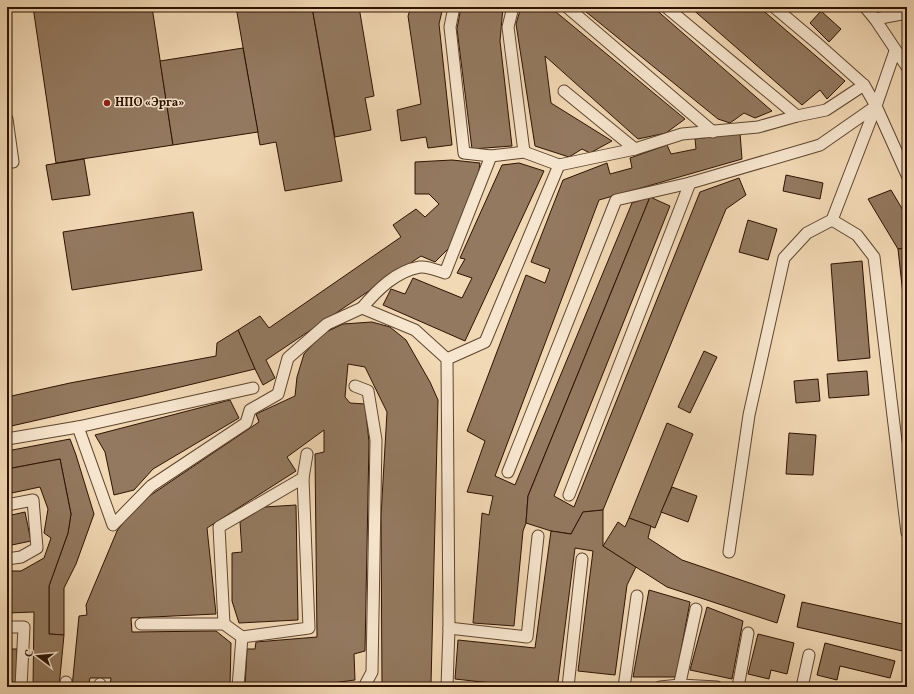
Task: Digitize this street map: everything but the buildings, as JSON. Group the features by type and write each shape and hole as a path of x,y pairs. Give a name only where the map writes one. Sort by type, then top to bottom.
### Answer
{"lane":[{"path":"454,7 450,27 464,153 491,156 524,152 559,165 635,149 682,134 758,127 796,116 826,110 864,85"},
{"path":"513,7 508,27 524,152"},
{"path":"567,7 713,132"},
{"path":"666,7 796,116"},
{"path":"774,7 864,85 876,106 907,175"},
{"path":"865,7 875,19 907,67"},
{"path":"875,19 907,13"},
{"path":"729,552 749,415 784,258 807,233 832,220 876,106 895,51"},
{"path":"564,91 635,149"},
{"path":"508,472 616,200 690,183 820,145 876,106"},
{"path":"7,119 13,162"},
{"path":"78,427 113,525 151,486 246,423 250,410 278,394 288,358 327,324 362,308 379,289 401,274 421,267 445,273 491,156"},
{"path":"447,359 485,342 559,165"},
{"path":"569,495 690,183"},
{"path":"832,220 857,235 874,257 907,533"},
{"path":"362,308 416,330 447,359 448,687"},
{"path":"355,386 368,391 376,440 372,672 364,687"},
{"path":"7,439 78,427 253,388"},
{"path":"141,624 224,624 242,637 308,628 303,478 307,454"},
{"path":"224,624 219,527 303,478"},
{"path":"7,505 34,500 37,548 21,557 7,559"},
{"path":"449,628 526,637 538,536"},
{"path":"568,687 582,559"},
{"path":"624,687 637,596"},
{"path":"679,686 696,609"},
{"path":"7,627 24,627 21,687"},
{"path":"738,687 748,633"},
{"path":"238,687 242,637"},
{"path":"802,687 809,655"},
{"path":"660,687 717,687"}],"place":[{"name":"НПО «Эрга»","path":"107,103"}]}
